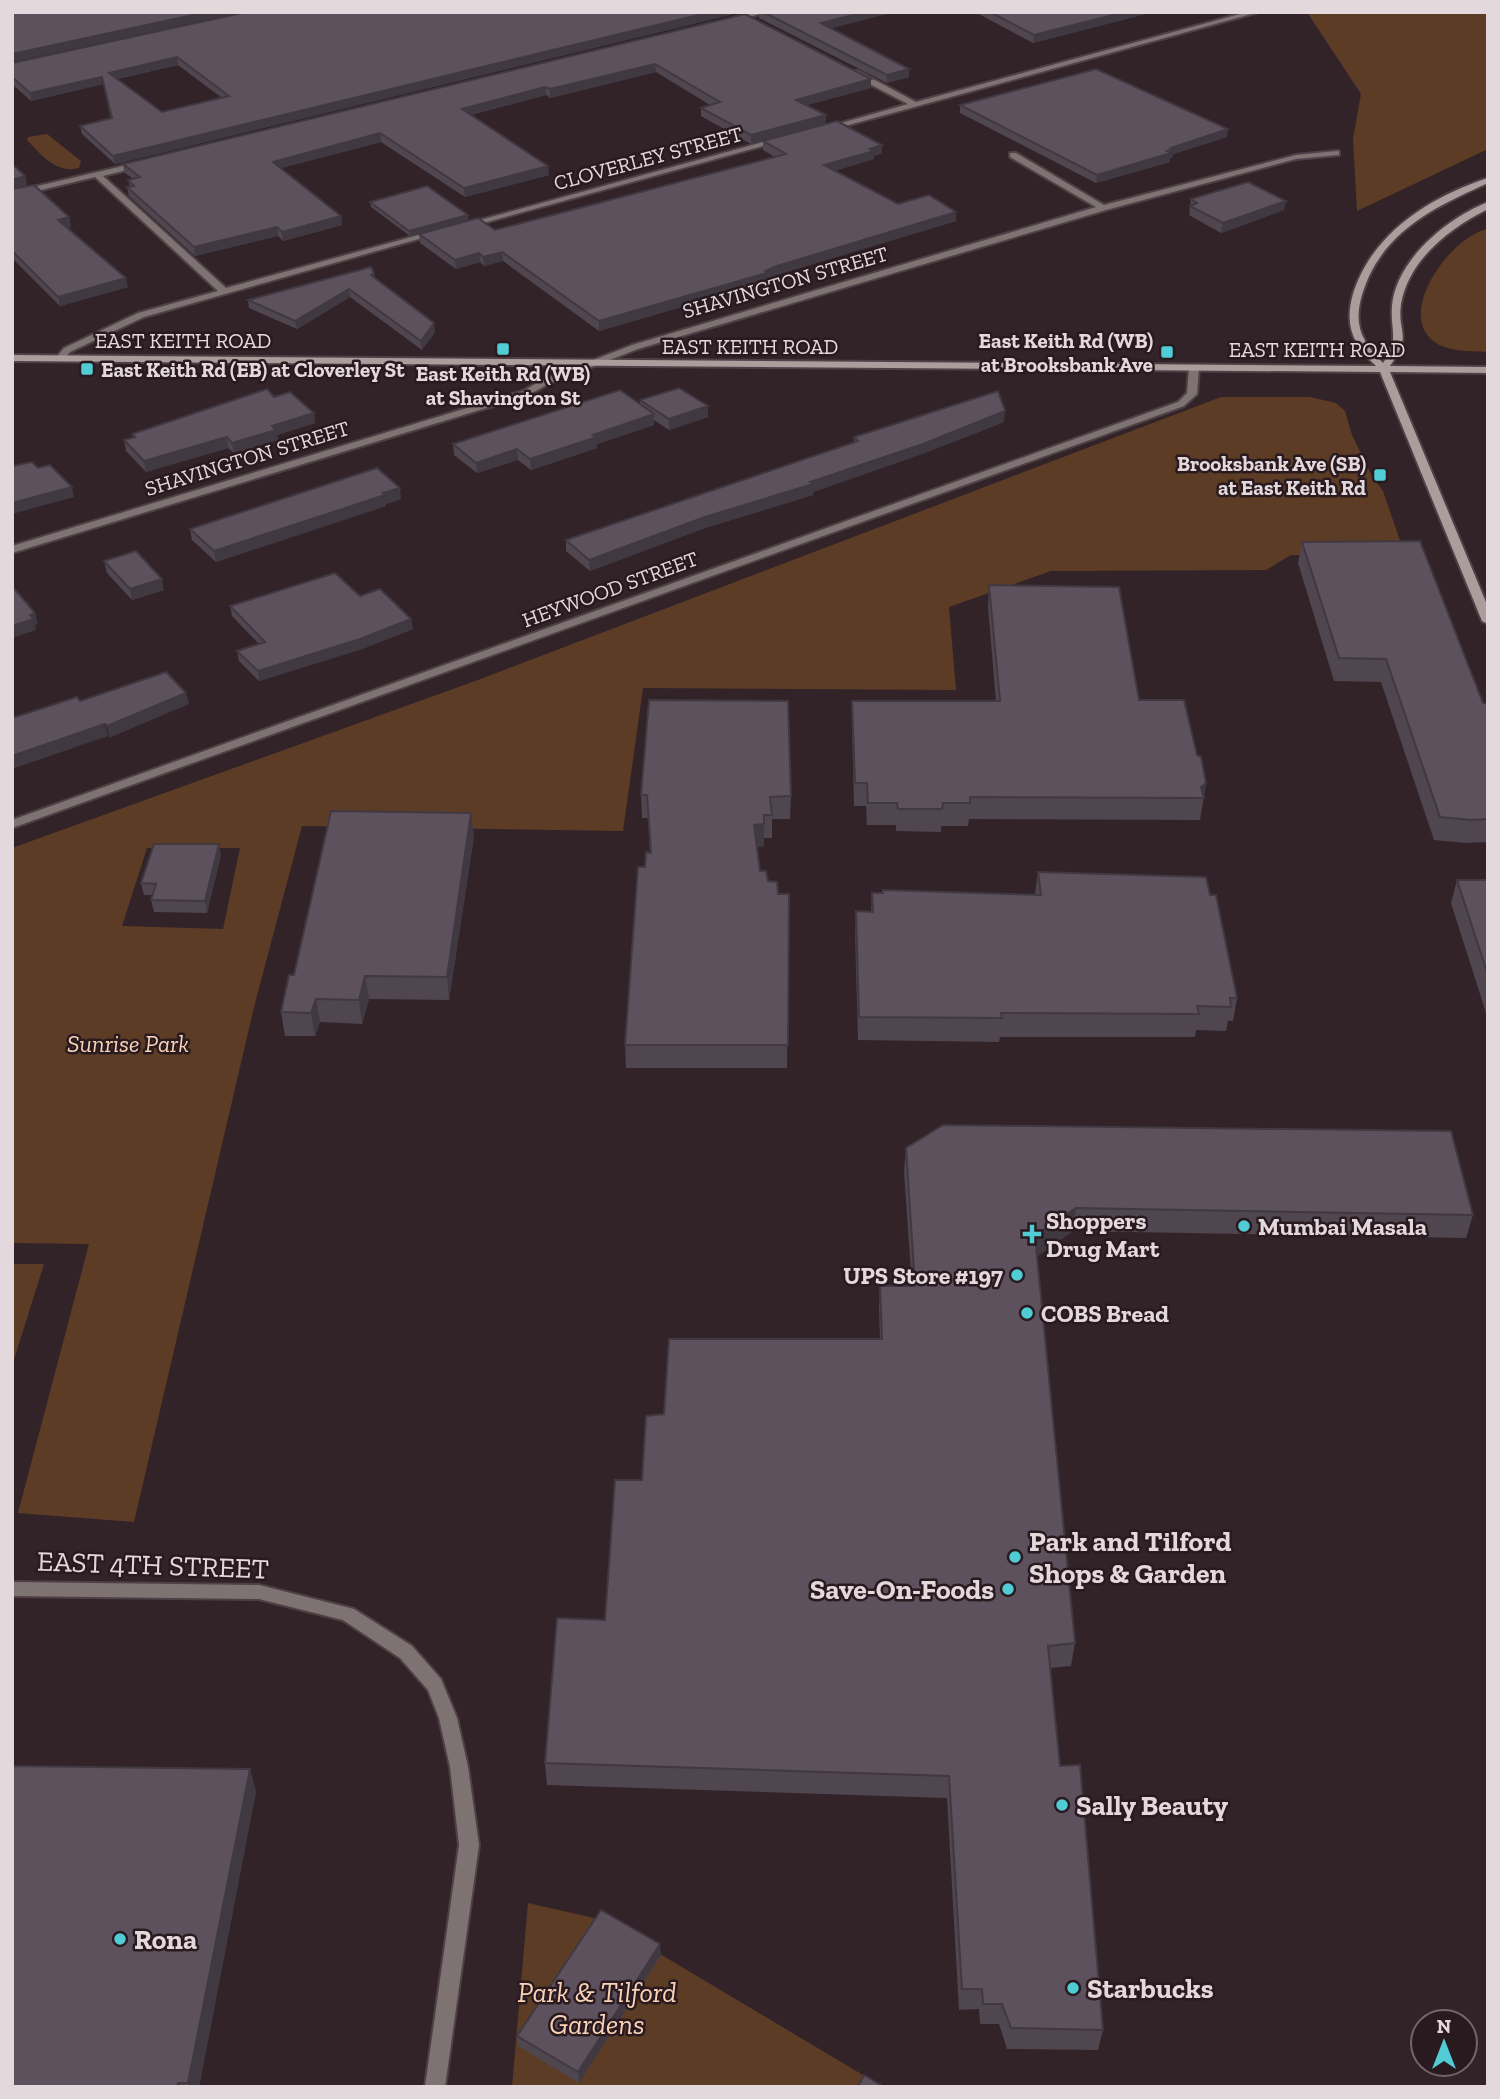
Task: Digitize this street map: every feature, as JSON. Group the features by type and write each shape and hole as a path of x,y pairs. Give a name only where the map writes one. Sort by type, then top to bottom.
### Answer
{"main road":[{"path":"1488,180 1443,201 1403,225 1375,252 1359,281 1354,311 1360,344 1384,369 1488,621"},
{"path":"1384,369 1399,344 1396,303 1410,271 1444,232 1488,205"},
{"name":"EAST KEITH ROAD","path":"12,358 1488,370"}],"street":[{"path":"720,23 743,14 764,12"},
{"path":"808,133 1255,12"},
{"path":"743,14 758,23"},
{"path":"841,65 915,104"},
{"name":"CLOVERLEY STREET","path":"60,359 67,350 130,320 224,291 795,136"},
{"name":"SHAVINGTON STREET","path":"12,550 526,393 635,346 1103,208 1296,157 1336,153"},
{"path":"1013,155 1103,208"},
{"path":"12,195 151,161"},
{"path":"97,174 224,291"},
{"name":"HEYWOOD STREET","path":"12,824 1181,404 1190,399 1192,394 1194,368"},
{"name":"EAST 4TH STREET","path":"12,1589 258,1592 348,1614 406,1652 435,1685 448,1718 459,1767 469,1844 435,2087"}],"green space":[{"path":"1307,12 1488,12 1488,149 1357,211 1353,139 1361,94"},
{"path":"47,134 81,161 79,168 57,166 27,140 28,137"},
{"path":"1488,229 1488,352 1443,346 1431,339 1423,326 1421,310 1425,292 1446,258 1460,244 1474,234"},
{"name":"Sunrise Park","path":"1221,397 1310,397 1336,403 1345,411 1352,435 1372,476 1383,491 1405,555 1291,555 1266,570 1051,571 949,607 956,690 643,688 623,831 302,826 254,1007 134,1522 18,1513 89,1244 12,1243 12,848 478,680","holes":["147,848 240,848 223,929 122,926"]},
{"path":"12,1264 44,1264 12,1366"},
{"name":"Park & Tilford Gardens","path":"528,1903 603,1920 883,2087 512,2087"}],"building":[{"path":"12,12 207,12 12,54"},
{"path":"246,12 711,12 113,156 80,126 112,118 102,77 30,93 12,77 12,63","holes":["177,57 229,96 162,112 109,73"]},
{"path":"763,12 865,12 821,23 909,69 887,75"},
{"path":"990,12 1125,12 1034,35"},
{"path":"745,14 871,79 796,100 826,115 751,135 701,108 720,102 655,64 550,89 545,87 462,109 548,166 464,188 380,133 273,162 341,216 282,232 277,227 194,247 127,187 134,186 128,180 140,177 123,164"},
{"path":"1096,69 1228,129 1171,148 1174,149 1167,151 1171,153 1097,175 960,105"},
{"path":"837,121 882,145 870,149 874,151 824,165 898,204 929,195 956,212 777,266 765,271 767,273 599,321 502,252 483,257 479,253 455,260 419,234 478,218 495,230 786,154 763,141"},
{"path":"12,164 25,176 12,180"},
{"path":"1248,182 1286,201 1223,223 1190,206 1197,203 1191,199"},
{"path":"34,185 69,217 58,220 126,278 58,297 12,251 12,189"},
{"path":"427,186 468,215 409,231 370,202"},
{"path":"371,267 374,273 371,275 434,323 421,341 349,289 295,321 248,300"},
{"path":"679,388 708,406 669,419 640,400"},
{"path":"267,389 274,397 290,392 314,413 272,426 276,430 232,443 227,437 144,461 124,440 135,437 132,434"},
{"path":"620,390 654,414 593,435 597,437 530,459 517,449 476,463 453,444"},
{"path":"998,391 1005,411 923,444 810,482 813,484 705,517 589,560 566,540 858,441 854,437"},
{"path":"32,462 38,468 50,465 72,487 12,503 12,466"},
{"path":"377,468 400,488 214,551 190,529"},
{"path":"1420,541 1483,703 1488,704 1488,819 1440,817 1386,659 1339,658 1302,542"},
{"path":"136,551 162,579 130,589 104,561"},
{"path":"335,573 360,596 380,589 411,619 360,639 258,671 237,651 265,642 230,606"},
{"path":"989,585 1119,587 1139,700 1184,700 1197,755 1201,757 1206,783 1201,787 1204,798 970,797 970,803 943,803 942,809 898,809 897,803 868,803 867,783 855,783 852,701 1000,701"},
{"path":"12,586 35,613 30,615 34,619 12,626"},
{"path":"166,672 186,693 107,726 105,724 12,756 12,718 77,697 80,701"},
{"path":"649,700 788,701 791,796 770,797 772,815 764,815 764,824 754,825 760,871 766,871 768,881 777,882 778,894 789,894 788,1045 625,1045 638,867 645,867 646,852 651,853 647,795 641,795"},
{"path":"331,811 471,813 447,977 365,976 359,1000 316,999 311,1013 281,1012 289,975 294,975"},
{"path":"154,844 219,844 205,901 151,900 156,884 141,883"},
{"path":"1038,872 1206,877 1210,895 1216,895 1237,998 1230,998 1231,1007 1197,1006 1199,1014 1001,1013 1002,1018 859,1017 856,911 873,912 872,893 883,893 883,890 1041,895"},
{"path":"1457,880 1488,880 1488,975"},
{"path":"943,1125 1451,1131 1473,1215 1076,1208 1035,1236 1075,1643 1048,1646 1060,1766 1080,1765 1103,2030 1011,2028 1002,2004 983,2004 982,1989 962,1989 949,1776 545,1763 557,1618 605,1620 615,1480 642,1480 646,1416 664,1414 669,1339 882,1339 880,1286 915,1286 906,1148"},
{"name":"Rona","path":"12,1766 250,1769 188,2083 178,2083 177,2087 12,2087"},
{"path":"601,1910 660,1944 578,2072 517,2036"},
{"path":"864,2075 884,2087 858,2087"}],"place":[{"name":"East Keith Rd (WB) at Shavington St","path":"503,349"},
{"name":"East Keith Rd (WB) at Brooksbank Ave","path":"1167,352"},
{"name":"East Keith Rd (EB) at Cloverley St","path":"87,369"},
{"name":"Brooksbank Ave (SB) at East Keith Rd","path":"1380,475"},
{"name":"Mumbai Masala","path":"1244,1226"},
{"name":"Shoppers Drug Mart","path":"1032,1234"},
{"name":"UPS Store #197","path":"1017,1275"},
{"name":"COBS Bread","path":"1027,1313"},
{"name":"Park and Tilford Shops & Garden","path":"1015,1557"},
{"name":"Save-On-Foods","path":"1008,1589"},
{"name":"Sally Beauty","path":"1062,1805"},
{"name":"Rona","path":"120,1939"},
{"name":"Starbucks","path":"1073,1988"}]}
